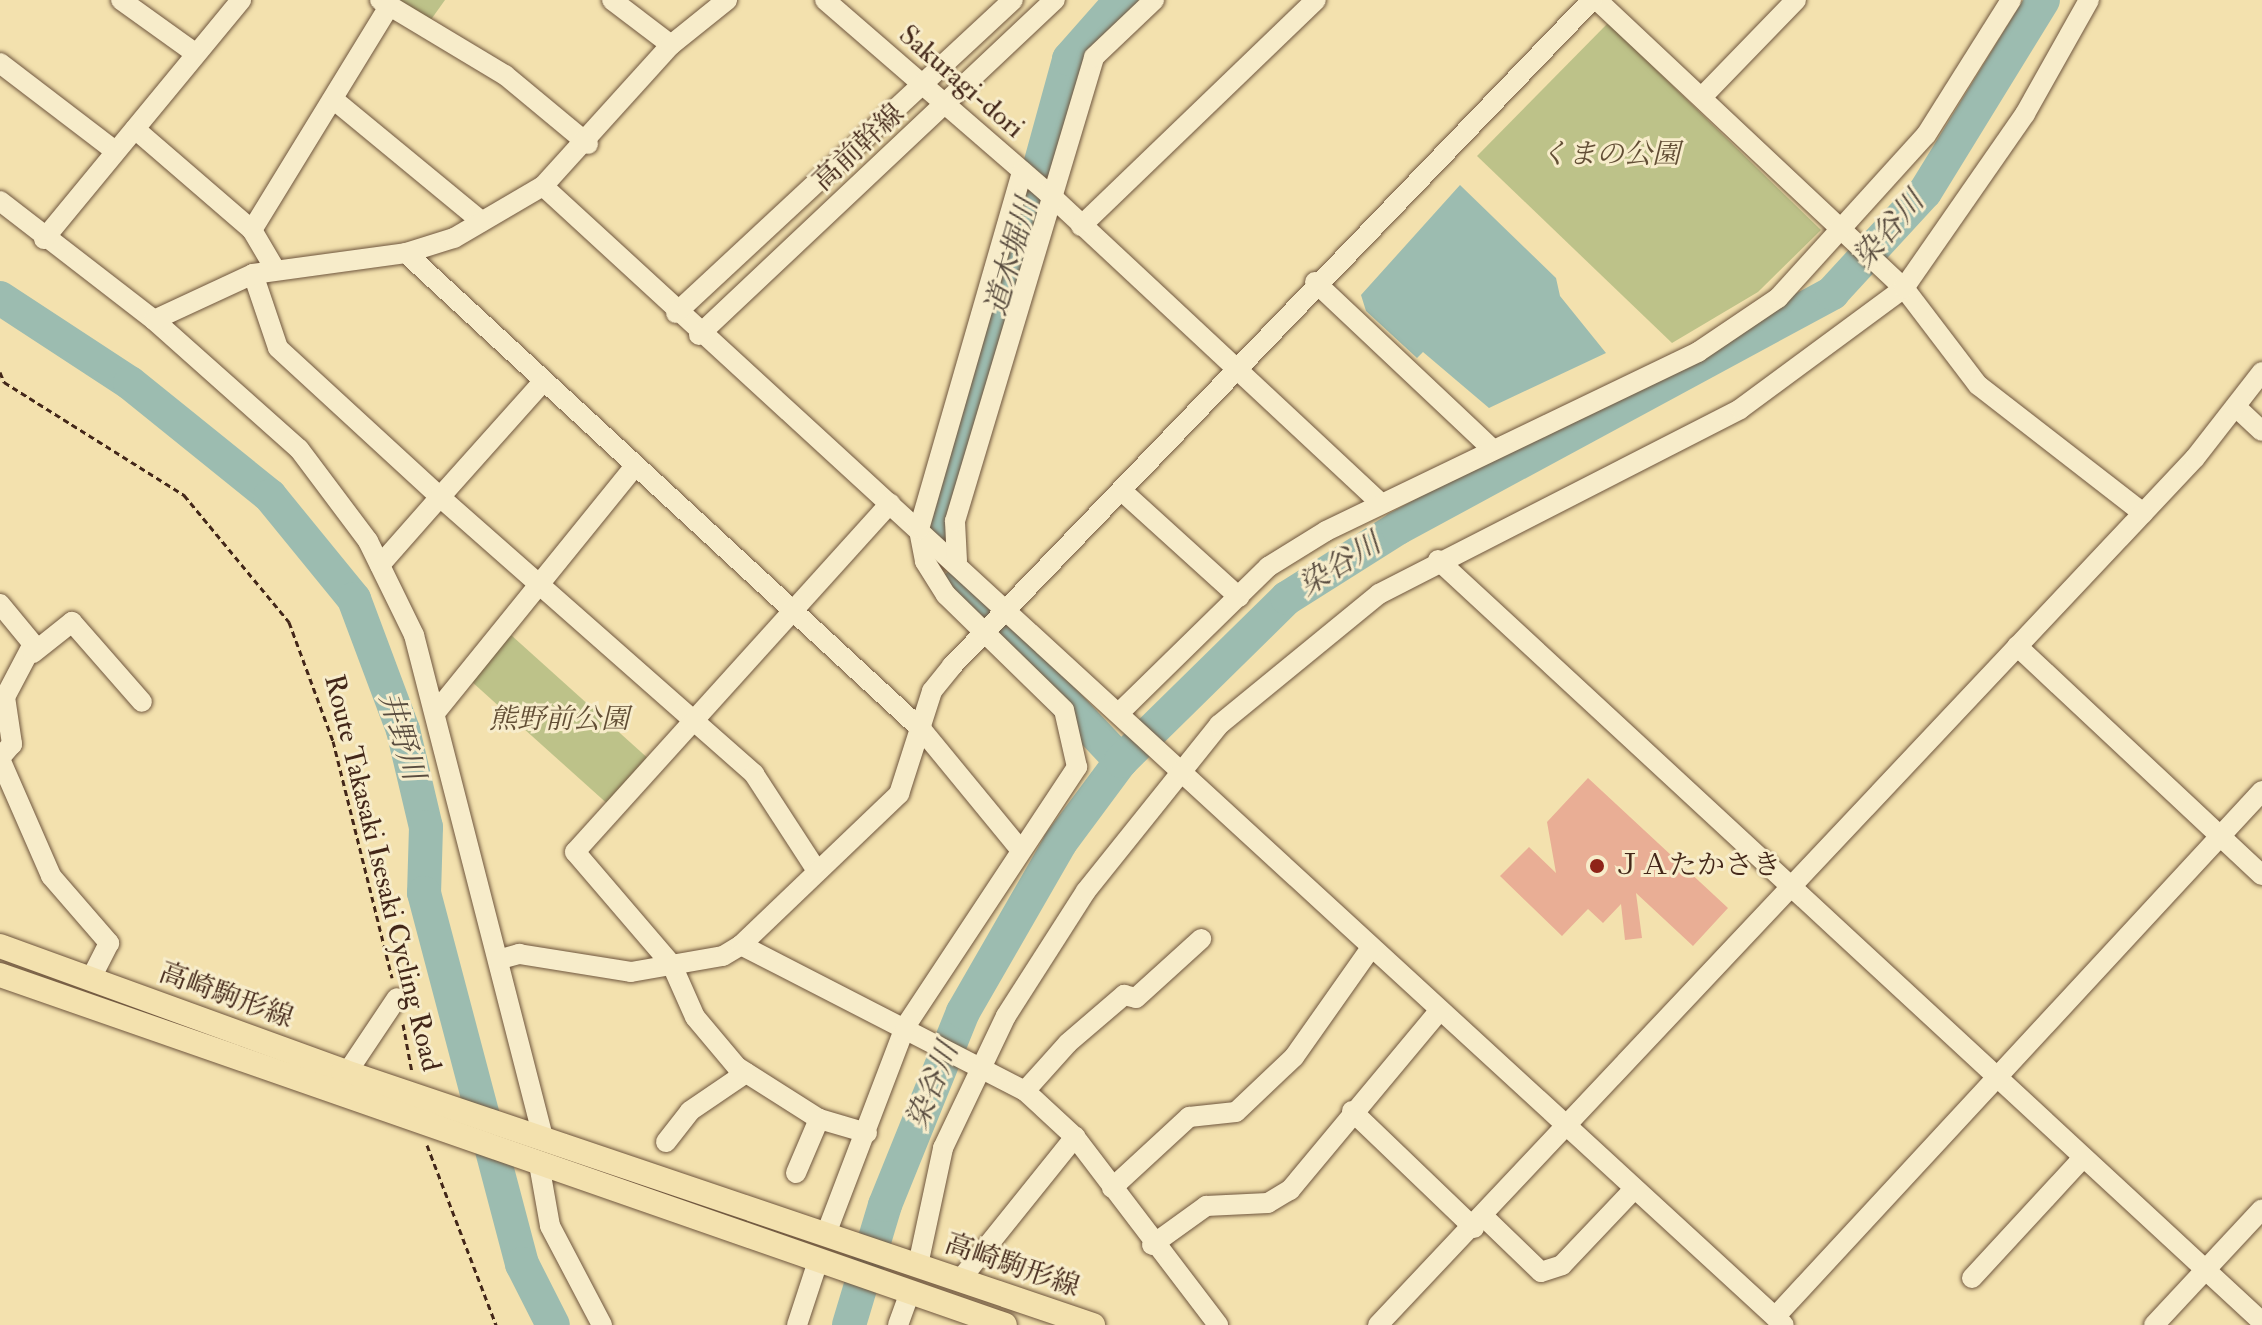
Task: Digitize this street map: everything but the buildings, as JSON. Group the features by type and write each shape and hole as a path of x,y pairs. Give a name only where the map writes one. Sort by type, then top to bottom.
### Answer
{"main road":[{"name":"高崎駒形線","path":"0,946 91,978 340,1083 426,1124 533,1163"},
{"name":"高崎駒形線","path":"0,975 340,1083 424,1097 532,1133"},
{"path":"532,1133 830,1235"},
{"path":"533,1163 823,1263"},
{"name":"高崎駒形線","path":"830,1235 1093,1325"},
{"name":"高崎駒形線","path":"823,1263 1005,1325"}],"street":[{"path":"121,0 195,53"},
{"path":"44,239 241,0"},
{"path":"612,0 671,45"},
{"path":"154,320 253,274 406,253 481,221 543,186 588,144 671,45 727,0"},
{"name":"Sakuragi-dori","path":"825,0 943,106 1050,195"},
{"name":"高前幹線","path":"676,313 1013,0"},
{"name":"高前幹線","path":"699,335 1055,0"},
{"path":"957,561 955,521 1050,195 1094,57 1154,0"},
{"path":"1081,226 1316,0"},
{"path":"501,959 519,954 631,972 672,965 741,945 899,794 932,691 995,621 1122,491 1234,365 1594,0 1702,97 1902,286 1978,385 2143,513"},
{"path":"1702,97 1796,0"},
{"path":"1121,717 1268,567 1379,502 1698,352 1778,298 1846,231 1926,135 2011,0"},
{"path":"914,1264 943,1148 980,1066 1043,956 1176,768 1281,668 1438,560 1740,409 1902,286 2025,114 2089,0"},
{"path":"252,230 333,99 385,3 505,75 588,144"},
{"path":"0,63 115,151"},
{"path":"333,99 481,221"},
{"path":"135,129 252,230 275,269"},
{"path":"1024,173 919,529 925,561 946,595 995,621 1121,717 1780,1321 1995,1079 2262,791"},
{"path":"543,186 699,335 957,561 995,621 1064,710 1077,767 1019,848 909,1030 830,1235"},
{"path":"1050,195 1379,502"},
{"path":"0,201 44,239 154,320 299,449 380,565 414,635 501,959 532,1133"},
{"path":"406,253 922,730 1019,848"},
{"path":"253,274 278,348 440,497 754,774 817,871"},
{"path":"1315,282 1492,449"},
{"path":"1378,1325 1479,1222 2143,513 2236,407 2262,372"},
{"path":"380,565 543,382"},
{"path":"2236,407 2262,431"},
{"path":"435,713 635,466"},
{"path":"1122,491 1239,597"},
{"path":"867,1133 819,1119 746,1073 695,1017 672,965 575,852 890,503"},
{"path":"1438,560 1790,890 2262,1322"},
{"path":"0,604 23,628 33,653"},
{"path":"91,978 109,943 51,876 0,758 12,744 5,697 33,653 72,622 142,702"},
{"path":"2017,646 2262,875"},
{"path":"1025,1091 1068,1043 1124,995 1136,998 1201,939"},
{"path":"741,945 1025,1091 1075,1137 1152,1245 1218,1325"},
{"path":"1112,1188 1189,1117 1236,1112 1294,1057 1371,948"},
{"path":"340,1083 397,998"},
{"path":"1152,1245 1206,1206 1268,1203 1290,1190 1352,1111 1439,1011"},
{"path":"666,1142 690,1111 746,1073"},
{"path":"1352,1111 1541,1272 1562,1265 1634,1189"},
{"path":"796,1173 819,1119"},
{"path":"960,1280 1075,1137"},
{"path":"1972,1278 2082,1159"},
{"path":"533,1163 550,1226 602,1325"},
{"path":"2154,1325 2262,1209"},
{"path":"797,1325 823,1263"},
{"path":"898,1325 907,1291"}],"path":[{"name":"Route Takasaki Isesaki Cycling Road","path":"0,372 4,382 184,495 289,622 333,741 424,1097"},
{"path":"426,1124 496,1325"}],"green space":[{"path":"395,0 445,0 430,21"},
{"name":"くまの公園","path":"1608,23 1821,230 1758,292 1672,343 1477,156"},
{"name":"熊野前公園","path":"511,635 648,759 608,804 470,680"}],"shaded area":[{"path":"1460,185 1556,278 1560,296 1606,353 1489,408 1423,352 1417,358 1366,311 1361,295"}],"waterway":[{"name":"道木堀川","path":"939,532 1069,59 1121,0"},
{"name":"染谷川","path":"849,1325 885,1205 963,1012 1060,843 1121,761 1287,598 1398,528 1832,293 1925,192 2043,0"},
{"name":"井野川","path":"0,298 130,383 270,496 354,599 403,730 426,827 424,893 522,1264 553,1325"},
{"name":"道木堀川","path":"956,587 1121,761"}],"place":[{"name":"ＪＡたかさき","path":"1597,866"}]}
